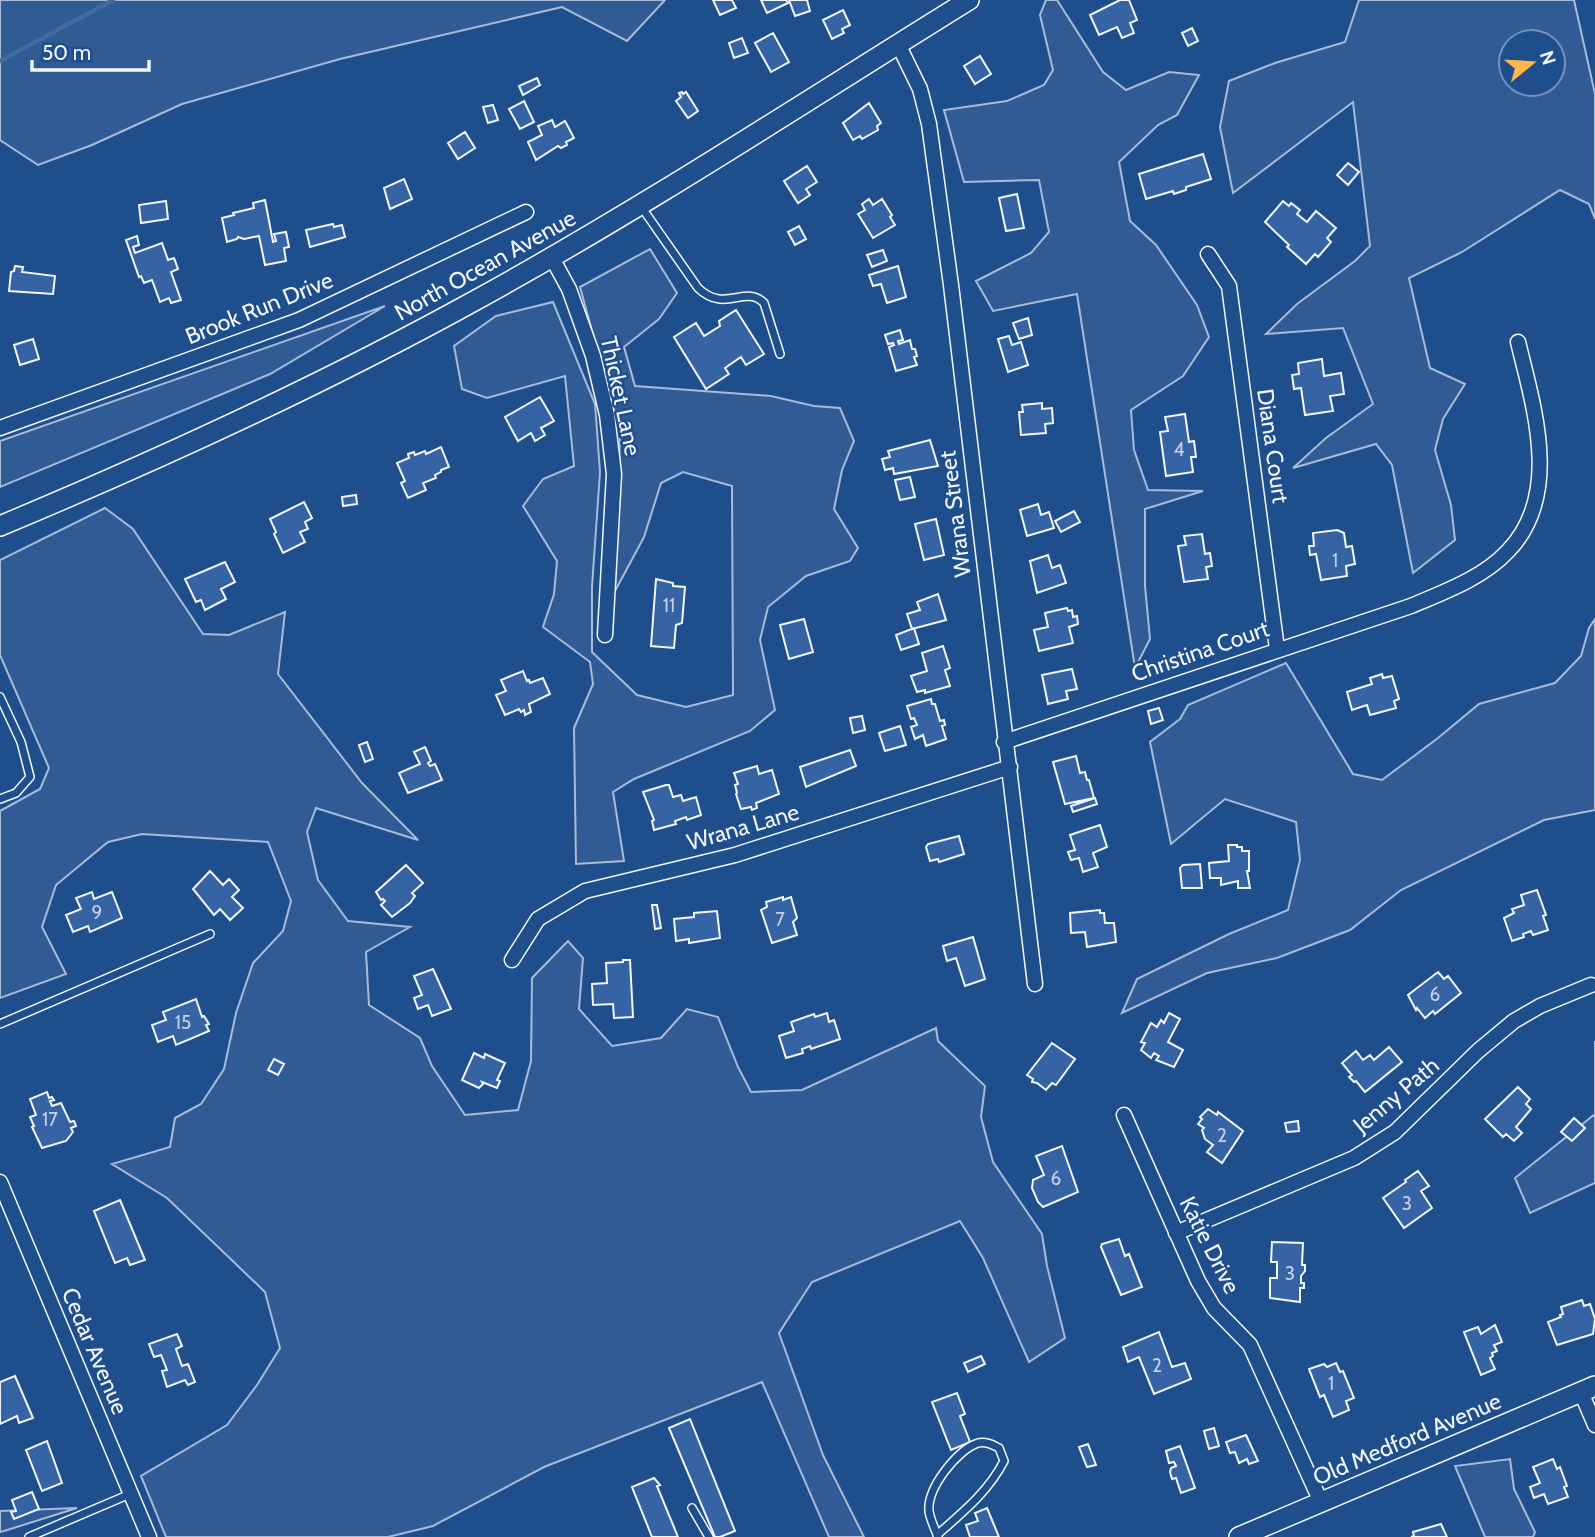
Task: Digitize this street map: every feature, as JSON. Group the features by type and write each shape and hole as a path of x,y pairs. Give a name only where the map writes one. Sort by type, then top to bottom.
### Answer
{"main road":[{"name":"North Ocean Avenue","path":"0,526 201,440 311,387 465,306 640,204 969,0"},
{"name":"Old Medford Avenue","path":"1239,1537 1588,1389"}],"street":[{"name":"Wrana Street","path":"898,44 920,89 929,124 951,285 1035,984"},
{"name":"Brook Run Drive","path":"0,428 299,320 526,212"},
{"name":"Diana Court","path":"1208,254 1229,286 1277,649"},
{"name":"Thicket Lane","path":"551,258 569,289 593,356 607,415 614,474 605,635"},
{"name":"Christina Court","path":"1004,742 1411,606 1451,589 1486,569 1507,552 1523,533 1533,508 1541,466 1537,432 1518,342"},
{"name":"Wrana Lane","path":"512,960 538,919 585,891 735,855 1010,767"},
{"name":"Jenny Path","path":"1176,1233 1354,1158 1395,1132 1478,1051 1514,1021 1540,1006 1591,985"},
{"name":"Katie Drive","path":"1124,1115 1198,1281 1214,1308 1250,1345 1321,1502"},
{"name":"Cedar Avenue","path":"0,1182 149,1537"},
{"path":"1588,1389 1595,1425"}],"lane":[{"path":"640,204 705,295 715,300 752,296 764,303 780,354"},
{"path":"0,697 21,742 30,777 16,793 0,799"},
{"path":"0,1024 210,934"},
{"path":"978,1443 989,1443 999,1448 1004,1461 994,1480 978,1499 937,1536 929,1511 933,1490 951,1462 978,1443"},
{"path":"29,1537 130,1494"},
{"path":"692,1508 709,1537"}],"shaded area":[{"path":"0,0 665,0 627,41 562,7 340,59 182,104 92,145 38,165 0,140"},
{"path":"1046,0 1057,0 1103,72 1126,90 1169,72 1199,75 1177,115 1158,125 1119,162 1130,221 1156,245 1197,305 1209,337 1183,376 1131,410 1134,450 1148,490 1203,491 1145,509 1145,586 1150,639 1135,668 1077,294 993,311 976,281 1031,253 1049,232 1039,180 964,182 944,110 1007,101 1044,85 1053,70 1040,15"},
{"path":"1359,0 1574,0 1595,94 1595,219 1589,204 1560,190 1462,252 1409,278 1430,368 1465,384 1443,419 1435,450 1451,505 1455,540 1413,573 1392,465 1376,444 1293,468 1326,438 1373,404 1343,328 1266,334 1297,304 1355,261 1370,246 1353,102 1233,193 1220,127 1229,81 1275,63 1345,42"},
{"path":"650,249 677,293 659,319 624,347 635,386 771,396 814,406 840,408 854,441 842,470 834,509 858,548 850,561 806,576 768,607 760,640 775,710 750,731 634,779 613,792 624,861 576,864 574,728 593,684 590,662 543,627 554,594 557,561 523,506 543,479 574,466 565,376 487,398 462,389 454,346 496,316 553,302 595,404 600,472 592,587 592,652 637,695 686,707 733,695 732,486 683,472 661,483 644,537 615,591 620,432 580,287"},
{"path":"385,306 270,374 0,487 0,441"},
{"path":"105,508 133,529 203,634 229,635 285,612 278,674 362,783 418,840 316,808 307,832 318,880 348,921 410,927 366,952 369,1005 420,1038 432,1066 465,1115 518,1110 531,1061 532,978 568,941 583,958 579,1009 612,1046 661,1038 687,1009 718,1017 751,1092 802,1090 936,1028 938,1041 985,1086 981,1117 993,1162 1042,1234 1065,1338 1029,1362 983,1258 960,1221 812,1282 779,1333 823,1455 864,1537 829,1537 762,1382 544,1467 433,1526 388,1537 166,1537 141,1476 227,1425 280,1348 265,1292 167,1198 112,1164 170,1147 175,1118 201,1104 224,1069 236,1013 253,963 283,931 291,901 268,842 142,834 108,842 56,885 42,927 66,974 0,998 0,811 40,789 49,768 0,655 0,560"},
{"path":"1595,619 1595,810 1544,820 1401,890 1350,930 1277,958 1207,973 1122,1013 1137,979 1229,934 1288,910 1300,860 1296,822 1225,799 1171,844 1150,742 1180,719 1188,705 1286,663 1353,774 1382,780 1479,704 1555,683 1581,656 1589,628"},
{"path":"1595,1114 1595,1183 1530,1213 1515,1178"},
{"path":"1510,1459 1514,1489 1535,1532 1533,1537 1485,1537 1455,1466"},
{"path":"77,1508 4,1531 0,1532 0,1511"}],"building":[{"path":"713,0 732,0 736,8 720,15"},
{"path":"761,0 786,0 788,3 767,13"},
{"path":"789,0 807,0 810,11 795,16"},
{"path":"1120,0 1129,0 1137,20 1130,23 1134,33 1122,38 1117,27 1099,35 1090,15"},
{"path":"843,10 850,25 842,29 844,33 832,39 823,20"},
{"path":"1192,28 1198,41 1188,46 1182,33"},
{"path":"773,33 789,62 771,72 755,43"},
{"path":"742,38 748,53 734,58 729,43"},
{"path":"980,56 991,74 975,84 964,66"},
{"path":"537,78 540,85 523,95 519,86"},
{"path":"682,92 686,92 698,111 688,118 676,101"},
{"path":"524,101 534,122 520,129 509,109"},
{"path":"869,103 881,123 877,126 878,130 862,139 860,136 853,140 843,123"},
{"path":"493,105 498,120 488,123 483,107"},
{"path":"552,120 555,127 565,121 574,138 566,142 567,145 561,148 558,146 536,160 528,142 542,135 538,126"},
{"path":"465,132 475,148 458,159 448,143"},
{"path":"1203,154 1211,179 1174,194 1173,191 1146,199 1139,174"},
{"path":"1348,163 1359,172 1348,185 1337,175"},
{"path":"807,166 817,182 806,189 810,195 798,203 784,181"},
{"path":"404,179 412,199 390,209 384,188"},
{"path":"1017,194 1024,228 1006,231 999,198"},
{"path":"869,199 873,205 882,199 895,225 873,238 858,214 865,210 862,204"},
{"path":"265,200 273,242 276,241 274,234 286,232 289,247 284,248 286,261 265,265 259,236 244,239 238,237 227,242 222,218 254,208 253,203"},
{"path":"166,201 168,219 141,223 139,205"},
{"path":"1283,201 1300,210 1297,214 1307,222 1316,211 1336,228 1327,238 1331,242 1318,257 1315,254 1306,264 1265,222"},
{"path":"333,224 334,227 342,225 345,237 310,247 306,230"},
{"path":"799,226 806,239 795,245 788,232"},
{"path":"137,236 139,245 133,247 135,253 162,243 168,260 174,258 178,269 171,272 181,300 171,303 169,298 160,302 152,280 144,283 141,276 139,277 126,240"},
{"path":"883,250 887,261 872,267 867,255"},
{"path":"15,266 23,267 22,272 55,276 53,294 9,291 11,272"},
{"path":"898,266 906,297 887,303 881,284 873,286 869,275"},
{"path":"736,310 764,354 746,365 741,357 725,368 729,374 706,389 674,337 696,323 704,336 720,326 719,321"},
{"path":"1028,318 1032,335 1019,339 1013,323"},
{"path":"900,330 903,340 898,341 899,344 910,340 917,356 914,357 917,365 896,371 889,347 894,345 888,344 885,335"},
{"path":"1009,336 1012,345 1021,342 1028,365 1008,372 998,339"},
{"path":"33,339 39,359 20,365 14,345"},
{"path":"1322,359 1324,376 1341,373 1344,394 1330,396 1333,411 1305,415 1301,388 1294,389 1292,375 1299,374 1298,363"},
{"path":"540,397 554,421 541,428 545,435 535,441 531,433 518,441 505,417"},
{"path":"1042,403 1042,409 1052,408 1053,423 1045,424 1046,433 1021,435 1019,412 1023,412 1022,405"},
{"path":"1185,414 1189,442 1194,441 1196,457 1191,457 1193,472 1166,476 1160,432 1168,431 1165,417"},
{"path":"930,440 938,466 894,474 893,468 885,470 882,459 890,457 888,451"},
{"path":"441,447 449,467 435,475 436,478 423,483 426,490 408,498 401,483 405,481 397,463 409,458 408,454 414,452 415,455 425,451 426,454"},
{"path":"910,477 915,497 900,500 895,480"},
{"path":"356,495 357,504 343,506 342,497"},
{"path":"304,502 312,518 305,522 308,529 300,532 305,542 283,553 270,519"},
{"path":"1038,504 1041,515 1049,512 1054,528 1027,536 1020,510"},
{"path":"1074,511 1080,522 1061,532 1055,521"},
{"path":"936,519 944,555 924,560 915,524"},
{"path":"1337,530 1344,533 1346,547 1352,546 1355,564 1346,566 1347,576 1321,580 1316,554 1310,555 1309,546 1314,546 1313,533"},
{"path":"1202,534 1205,554 1210,553 1212,566 1206,567 1208,579 1184,582 1178,546 1186,545 1184,536"},
{"path":"1048,555 1052,568 1060,565 1066,583 1037,593 1030,561"},
{"path":"225,562 235,582 221,589 226,599 205,610 201,600 196,602 185,579"},
{"path":"656,579 673,583 673,586 685,587 682,623 676,625 674,648 651,646"},
{"path":"938,594 946,620 912,629 907,614 920,610 917,602"},
{"path":"1067,608 1068,611 1072,610 1073,617 1077,616 1078,624 1069,627 1073,643 1039,651 1034,630 1048,627 1045,613"},
{"path":"804,619 813,652 789,659 780,625"},
{"path":"914,628 919,644 901,650 896,635"},
{"path":"943,646 950,668 945,670 950,686 925,693 925,690 917,692 911,676 927,671 922,653"},
{"path":"1072,669 1077,689 1066,691 1068,699 1048,704 1042,675"},
{"path":"523,671 530,683 543,678 550,694 529,704 531,712 525,715 524,710 521,712 519,709 505,715 496,695 506,691 501,680"},
{"path":"1382,674 1383,678 1392,676 1399,699 1394,701 1396,708 1370,715 1367,705 1352,710 1347,692 1372,684 1370,678"},
{"path":"931,699 940,721 944,720 945,725 942,726 946,739 926,746 923,735 915,739 911,727 917,725 914,718 911,719 907,706"},
{"path":"1159,708 1163,720 1151,724 1148,711"},
{"path":"862,716 865,730 853,733 850,718"},
{"path":"900,726 906,745 885,751 879,733"},
{"path":"367,742 373,759 365,762 359,745"},
{"path":"425,747 431,761 428,763 430,766 435,764 442,780 408,793 399,773 420,764 414,752"},
{"path":"850,750 856,766 806,787 800,767"},
{"path":"1076,756 1080,773 1085,772 1094,798 1065,804 1053,762"},
{"path":"757,766 759,774 772,770 779,794 756,803 757,808 752,810 751,807 741,809 734,773"},
{"path":"669,785 673,797 681,795 683,801 696,797 701,815 687,820 686,817 675,821 676,824 654,830 654,820 643,792"},
{"path":"1095,798 1097,804 1073,812 1071,806"},
{"path":"1100,825 1107,847 1093,853 1098,867 1083,872 1079,858 1071,860 1068,852 1075,850 1070,835"},
{"path":"959,836 964,854 939,862 938,859 930,861 926,847 928,844"},
{"path":"1228,845 1237,845 1242,847 1242,851 1249,851 1247,871 1250,888 1238,888 1238,881 1221,885 1221,878 1210,878 1209,863 1229,861"},
{"path":"1200,864 1202,888 1182,888 1180,868 1183,865"},
{"path":"406,865 423,883 412,893 415,896 410,903 392,917 381,905 385,901 381,900 376,892"},
{"path":"210,871 223,885 229,879 239,890 232,897 243,908 230,920 220,909 214,915 193,889"},
{"path":"1537,890 1548,930 1533,935 1531,931 1512,941 1504,918 1514,913 1512,909 1524,905 1521,895"},
{"path":"92,892 94,899 112,892 122,918 90,932 88,926 73,932 66,915 81,909 76,898"},
{"path":"783,897 783,900 791,897 797,918 793,922 797,935 772,943 761,910 767,907 766,902"},
{"path":"652,905 657,905 661,928 655,929"},
{"path":"1100,910 1100,913 1104,913 1105,923 1114,923 1116,942 1087,947 1085,932 1071,933 1070,913"},
{"path":"717,911 720,938 689,943 689,939 676,941 674,919 694,917 694,913"},
{"path":"973,937 985,979 965,986 956,958 947,961 943,946"},
{"path":"630,960 633,1017 614,1018 613,1004 593,1005 592,984 607,983 606,963"},
{"path":"433,969 451,1009 432,1016 428,1005 418,1009 414,998 422,995 414,976"},
{"path":"1438,972 1444,979 1448,976 1461,993 1435,1014 1433,1011 1425,1018 1417,1008 1416,1010 1408,995"},
{"path":"196,999 202,1017 204,1016 209,1024 206,1025 209,1031 176,1045 173,1036 158,1042 152,1025 166,1020 163,1012"},
{"path":"827,1013 829,1022 834,1020 840,1039 811,1049 810,1046 802,1049 803,1053 786,1058 779,1036 794,1031 791,1022 814,1014 815,1017"},
{"path":"1169,1013 1180,1019 1168,1042 1183,1050 1174,1067 1156,1060 1159,1056 1154,1053 1151,1058 1141,1050 1145,1043 1141,1042 1151,1023 1157,1027 1161,1020 1164,1023"},
{"path":"1052,1043 1075,1059 1056,1085 1052,1083 1046,1090 1032,1082 1033,1079 1027,1075"},
{"path":"1389,1047 1402,1062 1365,1092 1349,1077 1352,1075 1342,1063 1356,1051 1363,1060 1370,1055 1374,1060"},
{"path":"474,1053 484,1058 485,1054 505,1063 497,1080 500,1081 497,1088 482,1082 479,1088 462,1080"},
{"path":"274,1059 284,1064 278,1075 268,1070"},
{"path":"1518,1087 1530,1099 1526,1104 1531,1109 1516,1127 1522,1133 1514,1141 1506,1134 1503,1137 1485,1119"},
{"path":"47,1092 49,1098 54,1100 50,1101 52,1106 61,1103 70,1122 74,1121 76,1126 71,1128 73,1132 66,1141 42,1148 32,1127 34,1126 30,1117 36,1115 30,1099"},
{"path":"1208,1109 1217,1115 1218,1112 1243,1131 1222,1163 1207,1152 1213,1145 1205,1139 1202,1130 1204,1128 1198,1124 1202,1119 1200,1117"},
{"path":"1574,1118 1585,1128 1572,1141 1561,1132"},
{"path":"1298,1121 1299,1131 1287,1132 1285,1123"},
{"path":"1062,1146 1078,1192 1043,1207 1032,1188 1033,1180 1044,1175 1036,1156"},
{"path":"1418,1171 1429,1186 1421,1191 1432,1208 1404,1228 1383,1198"},
{"path":"120,1200 145,1260 130,1265 127,1258 115,1263 94,1211"},
{"path":"1119,1239 1125,1256 1129,1254 1142,1287 1121,1295 1101,1247 1102,1244"},
{"path":"1272,1242 1303,1243 1302,1265 1305,1265 1305,1271 1301,1276 1304,1288 1300,1288 1300,1302 1270,1298 1270,1278 1277,1278 1277,1262 1271,1262"},
{"path":"1582,1300 1584,1306 1590,1304 1595,1319 1593,1334 1557,1345 1548,1322 1561,1317 1561,1307"},
{"path":"1495,1325 1502,1342 1494,1345 1497,1351 1492,1353 1490,1358 1495,1369 1481,1375 1464,1332 1478,1327 1481,1334"},
{"path":"1159,1332 1172,1367 1185,1363 1191,1379 1154,1394 1139,1357 1128,1362 1123,1347"},
{"path":"177,1334 182,1346 176,1349 182,1366 188,1364 195,1382 188,1385 185,1380 167,1387 162,1371 167,1370 161,1355 154,1357 149,1344"},
{"path":"981,1356 985,1364 968,1372 964,1363"},
{"path":"1336,1363 1340,1372 1343,1371 1354,1398 1346,1401 1349,1410 1333,1417 1324,1395 1320,1397 1309,1369"},
{"path":"15,1376 33,1418 19,1423 17,1416 0,1424 0,1382"},
{"path":"957,1393 965,1414 960,1416 970,1442 951,1450 932,1402"},
{"path":"690,1419 735,1531 720,1537 715,1537 669,1428"},
{"path":"1214,1428 1219,1446 1209,1449 1204,1431"},
{"path":"1246,1435 1258,1461 1249,1464 1247,1459 1239,1463 1235,1452 1230,1453 1226,1442"},
{"path":"47,1441 62,1483 42,1491 26,1450"},
{"path":"1088,1444 1096,1465 1087,1467 1079,1447"},
{"path":"1180,1446 1195,1488 1181,1493 1176,1478 1172,1479 1170,1472 1171,1468 1176,1466 1174,1462 1169,1463 1166,1451"},
{"path":"1553,1459 1557,1469 1560,1467 1568,1497 1548,1504 1544,1494 1534,1498 1530,1487 1540,1483 1533,1467"},
{"path":"654,1478 660,1485 657,1486 678,1537 652,1537 632,1487"},
{"path":"32,1492 39,1509 14,1519 11,1512 16,1511 12,1500"},
{"path":"987,1508 999,1537 970,1537 966,1525 978,1521 975,1513"},
{"path":"1441,1524 1447,1537 1411,1537 1414,1536 1413,1532"}],"waterway":[{"path":"0,61 113,0"}]}
